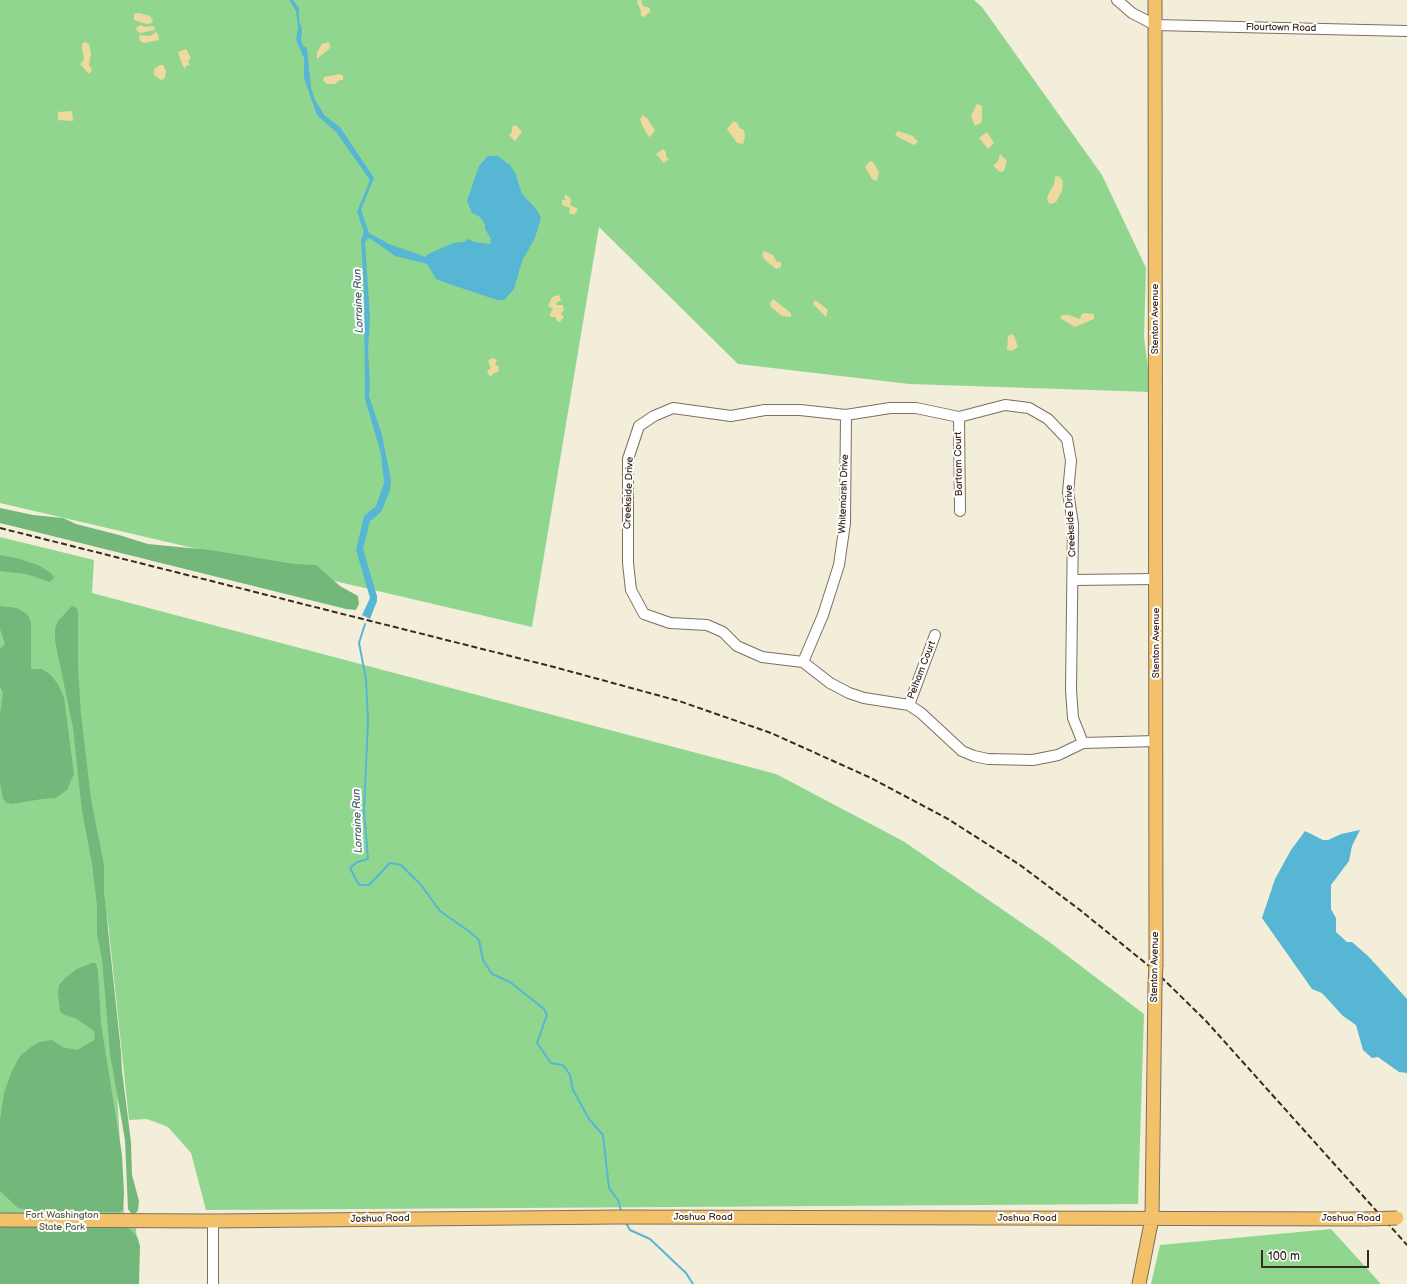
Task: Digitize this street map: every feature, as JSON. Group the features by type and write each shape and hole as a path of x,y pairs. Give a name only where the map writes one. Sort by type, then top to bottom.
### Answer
{"main road":[{"name":"Stenton Avenue","path":"1139,1284 1152,1218 1156,964 1155,0"},
{"name":"Joshua Road","path":"0,1220 213,1221 618,1217 1402,1218"}],"street":[{"path":"1117,0 1132,13 1155,25"},
{"name":"Flourtown Road","path":"1155,25 1407,31"},
{"name":"Creekside Drive","path":"1083,743 1073,718 1071,690 1073,524 1068,492 1071,461 1067,439 1048,419 1029,408 1005,405 959,416 916,408 890,408 846,415 800,410 765,410 731,416 673,408 654,416 639,426 628,459 628,563 631,590 644,614 670,623 707,625 723,632 737,646 762,657 803,662 830,682 849,693 864,698 909,705 921,713 962,751 974,756 988,759 1033,760 1058,755 1083,743 1156,741"},
{"name":"Whitemarsh Drive","path":"803,662 823,615 839,564 845,523 846,415"},
{"name":"Bartram Court","path":"959,416 960,511"},
{"path":"1073,580 1156,579"},
{"name":"Pelham Court","path":"909,705 935,635"},
{"path":"213,1221 213,1284"}],"green space":[{"path":"0,0 974,0 982,7 1102,175 1146,268 1144,337 1151,392 909,384 738,364 599,227 532,627 0,503"},
{"path":"0,508 33,515 63,518 76,524 148,544 210,550 294,564 316,565 340,586 358,596 359,604 356,610 346,609 0,523"},
{"name":"Fort Washington State Park","path":"0,537 94,560 92,593 776,774 903,841 1048,941 1144,1014 1138,1204 206,1210 191,1153 168,1127 147,1119 129,1120 107,913 124,1214 136,1225 138,1284 0,1284"},
{"path":"0,555 20,559 38,565 51,573 54,578 50,582 26,574 0,571"},
{"path":"0,606 17,608 28,615 31,622 31,669 42,669 51,675 59,686 64,698 74,774 67,790 56,798 12,804 7,803 3,799 0,784 0,714 3,692 0,687 0,649 5,644 0,629"},
{"path":"72,606 77,608 78,613 78,668 81,714 91,799 104,865 104,892 122,1071 131,1142 132,1175 139,1201 138,1210 136,1213 131,1213 128,1209 125,1140 110,1054 102,959 97,934 97,906 92,864 82,811 73,728 55,641 55,629 58,621"},
{"path":"92,963 96,963 98,972 101,1024 122,1155 124,1193 123,1210 119,1212 35,1212 18,1208 0,1191 0,1119 4,1093 12,1071 20,1056 31,1047 40,1042 52,1040 62,1047 77,1050 94,1040 95,1034 93,1030 75,1018 60,1012 58,993 59,985 65,978 77,969"},
{"path":"121,1226 130,1229 137,1236 140,1246 139,1284 0,1284 0,1227"},
{"path":"1331,1229 1381,1284 1151,1284 1160,1245"}],"sand":[{"path":"638,0 641,0 643,6 650,8 650,12 644,17 641,16 641,11 637,2"},
{"path":"139,13 150,16 153,21 152,23 147,24 134,20 134,14"},
{"path":"141,25 145,27 154,26 155,30 140,33 136,30 137,27"},
{"path":"156,32 159,40 144,43 140,41 139,35 150,36"},
{"path":"85,42 89,44 91,54 89,65 92,70 89,74 80,64 84,60 82,44"},
{"path":"329,42 330,48 317,59 317,53 322,44"},
{"path":"186,49 191,58 188,61 190,65 186,66 185,69 178,52"},
{"path":"160,65 163,65 166,71 165,78 161,80 154,75 154,69"},
{"path":"340,74 343,76 343,80 340,80 335,84 327,84 323,80 324,77"},
{"path":"977,104 982,106 982,122 975,126 971,116"},
{"path":"72,111 73,121 58,120 58,112"},
{"path":"643,115 647,118 655,130 650,137 648,136 640,119"},
{"path":"734,121 738,124 739,128 744,130 745,136 743,144 737,143 727,129"},
{"path":"516,125 522,132 515,141 509,135 512,132 512,127"},
{"path":"898,131 913,136 918,142 914,145 898,137 895,135"},
{"path":"987,132 994,143 988,149 979,138"},
{"path":"663,149 666,152 666,157 669,159 664,163 656,154"},
{"path":"1000,154 1007,161 1004,171 1000,172 993,166 998,161"},
{"path":"870,161 873,162 879,172 877,181 872,179 865,167"},
{"path":"1059,176 1063,181 1062,191 1056,202 1050,204 1047,200 1048,195 1054,184 1055,177"},
{"path":"566,195 571,199 570,205 578,209 574,215 569,213 570,208 562,205 562,200 566,200 564,197"},
{"path":"764,251 773,255 777,262 781,262 781,267 776,269 764,259 762,254"},
{"path":"559,295 561,301 557,302 556,305 563,305 564,310 561,314 564,317 560,322 557,321 555,317 551,317 550,314 553,309 548,306 552,297"},
{"path":"773,299 791,313 791,317 782,316 771,307 770,303"},
{"path":"815,300 828,310 826,317 813,304"},
{"path":"1084,313 1094,314 1094,319 1075,327 1060,318 1062,315 1069,315 1080,319 1081,315"},
{"path":"1012,334 1018,347 1012,351 1007,350 1008,336"},
{"path":"492,358 497,360 495,365 499,367 498,372 494,373 490,377 487,371 491,368 488,361"}],"water":[{"path":"289,0 293,0 299,8 299,21 302,29 301,39 303,46 307,48 311,88 315,100 325,116 340,127 374,178 361,210 369,233 389,244 426,257 428,254 453,243 463,242 469,239 474,242 490,244 491,239 485,229 485,224 480,217 472,213 467,201 479,166 488,156 498,156 510,165 515,172 522,194 537,210 541,218 535,238 522,261 514,289 504,300 497,300 436,279 427,264 395,256 371,239 368,238 365,243 370,318 368,350 370,384 369,396 382,435 391,480 390,490 382,510 370,521 363,549 377,596 377,601 370,619 362,615 370,598 356,550 364,516 376,506 384,483 381,454 365,399 364,289 361,240 364,232 357,212 370,180 336,132 317,115 304,78 304,58 296,40 298,27 296,11"},
{"path":"1360,830 1352,846 1349,861 1331,885 1331,909 1336,918 1336,932 1347,942 1352,942 1369,957 1407,999 1407,1073 1399,1072 1378,1057 1372,1058 1363,1050 1356,1025 1343,1016 1322,993 1312,989 1262,918 1275,879 1291,850 1305,831 1323,840 1328,840 1341,834"}],"waterway":[{"name":"Lorraine Run","path":"365,624 359,643 366,679 368,720 364,811 368,859 357,862 350,868 359,885 369,885 390,863 401,865 421,885 440,911 479,940 483,960 492,974 510,982 544,1009 547,1015 537,1043 551,1063 563,1065 570,1075 573,1090 589,1119 603,1135 609,1188 618,1200 621,1211"},
{"name":"Lorraine Run","path":"626,1223 630,1230 650,1239 686,1273 693,1284"}],"railway":[{"path":"0,528 554,667 679,701 771,733 871,778 948,819 1020,865 1080,910 1154,970 1206,1021 1407,1245"}]}
